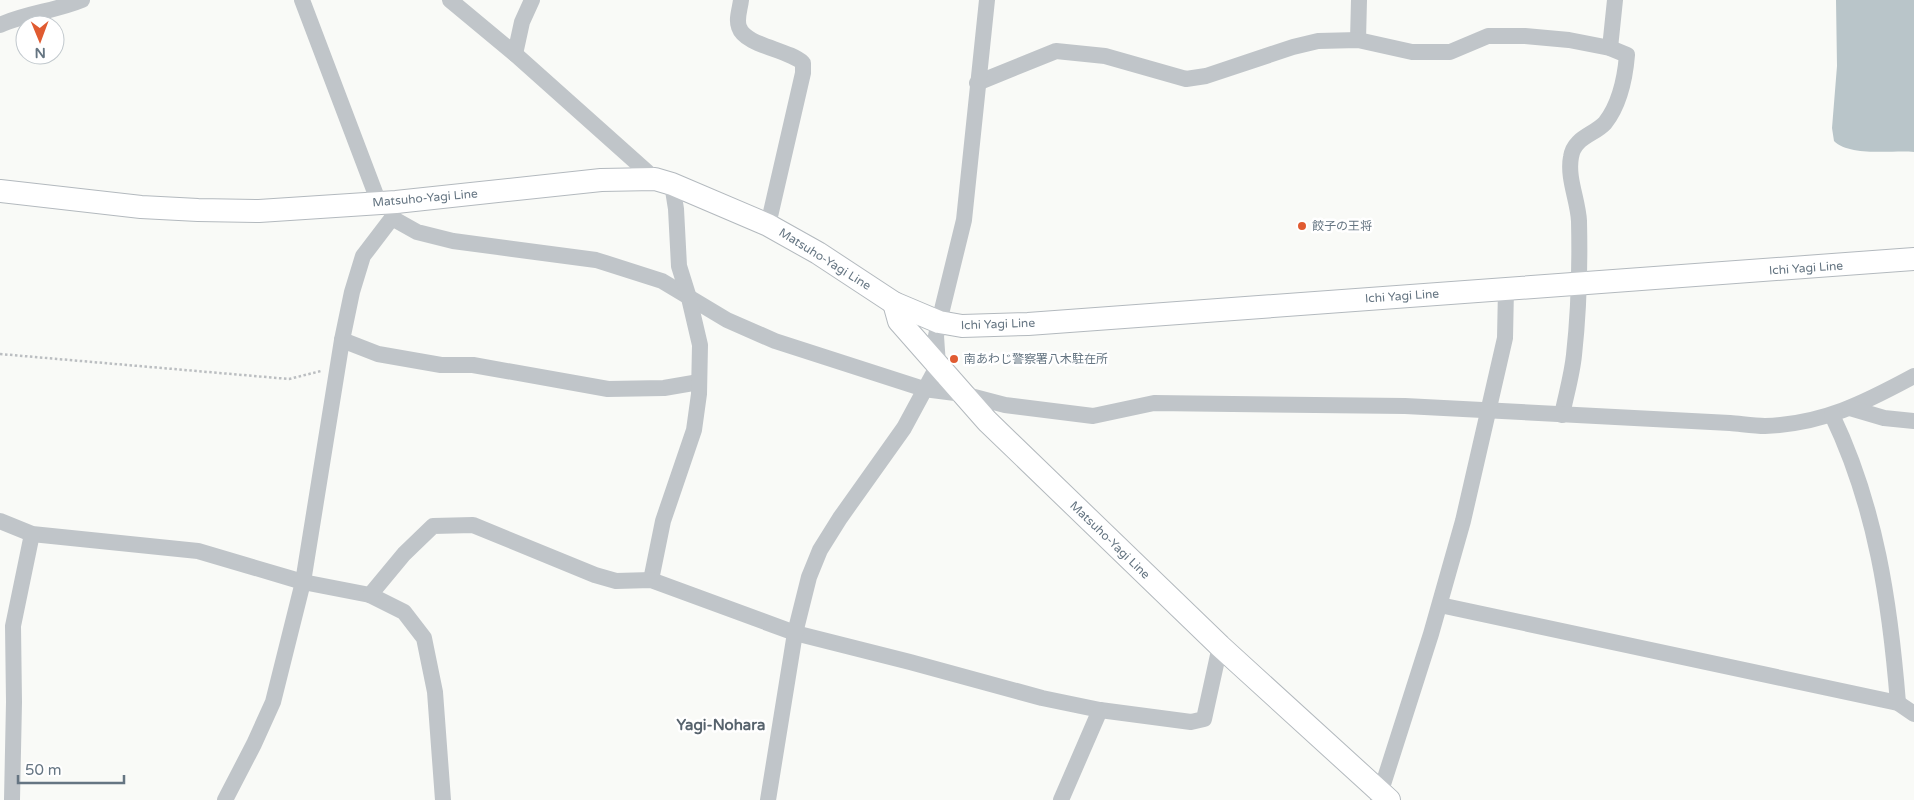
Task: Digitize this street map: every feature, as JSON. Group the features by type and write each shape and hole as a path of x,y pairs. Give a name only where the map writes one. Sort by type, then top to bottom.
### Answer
{"main road":[{"name":"Matsuho-Yagi Line","path":"0,191 141,207 259,211 389,207 601,180 664,181 768,225 818,252 894,303 899,321 987,421 1220,646 1383,797"},
{"name":"Ichi Yagi Line","path":"894,303 939,322 962,326 1028,324 1914,259"}],"street":[{"path":"0,25 12,20 72,5 82,0"},
{"path":"302,0 389,207 417,232 453,241 596,260 662,281 727,320 775,341 924,389 963,394 1004,406 1093,416 1154,403 1405,406 1763,426 1804,423 1832,416 1866,402 1914,376"},
{"path":"450,0 664,181 676,209 679,266 700,345 699,394 694,430 663,521 651,580"},
{"path":"515,54 522,22 532,0"},
{"path":"741,0 738,18 739,29 748,39 796,57 803,63 803,73 768,225"},
{"path":"768,800 795,633 809,577 820,550 840,518 904,428 938,365 936,336 964,220 987,0"},
{"path":"1358,40 1359,0"},
{"path":"1610,48 1615,0"},
{"path":"977,84 1056,51 1105,56 1186,79 1206,76 1292,46 1318,41 1358,40 1412,52 1450,52 1488,36 1525,36 1569,40 1610,48 1627,55 1625,79 1614,110 1603,124 1580,139 1571,155 1571,171 1578,219 1579,284 1574,356 1562,414"},
{"path":"225,800 273,702 303,582 342,340 352,292 363,256 389,207"},
{"path":"1383,797 1463,521 1505,338 1506,289"},
{"path":"342,340 378,354 441,365 472,365 608,389 664,388 699,382"},
{"path":"1850,408 1884,418 1914,420"},
{"path":"1832,416 1850,454 1871,518 1887,597 1898,703"},
{"path":"0,522 32,534 198,551 303,582 370,595 404,612 424,638 435,692 443,800"},
{"path":"370,595 404,554 433,526 473,525 595,575 616,581 651,580 795,633 1042,698 1100,710 1192,722 1204,719 1220,646"},
{"path":"12,800 13,626 32,534"},
{"path":"1440,605 1898,703 1914,714"},
{"path":"1061,800 1100,710"}],"path":[{"path":"0,354 289,379 338,368"}],"shaded area":[{"path":"1836,0 1914,0 1914,152 1861,151 1841,146 1834,141 1832,128 1837,66"}],"place":[{"name":"餃子の王将","path":"1302,226"},
{"name":"南あわじ警察署八木駐在所","path":"954,359"}],"district":[{"name":"Yagi-Nohara","path":"721,725"}]}
